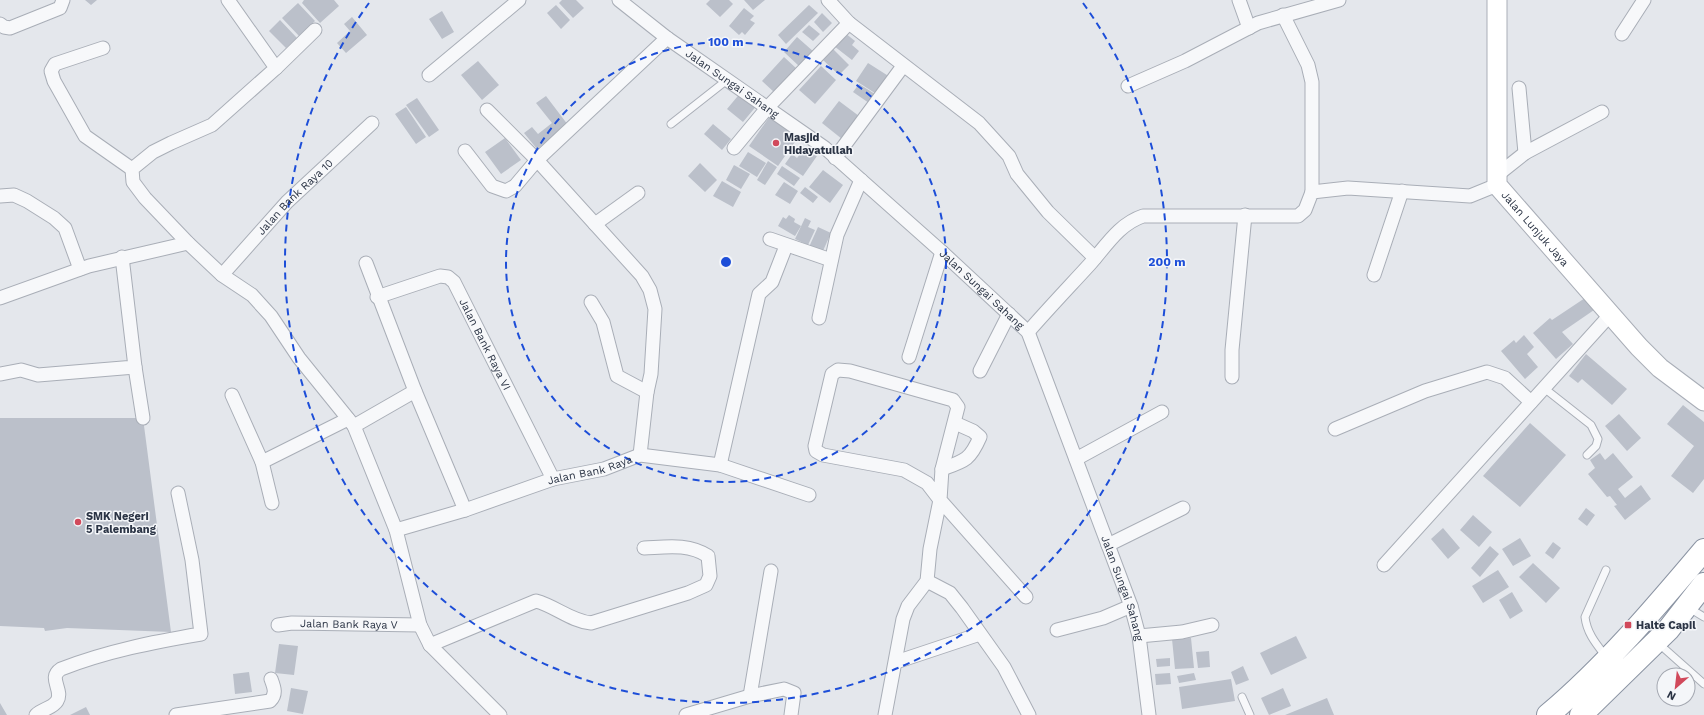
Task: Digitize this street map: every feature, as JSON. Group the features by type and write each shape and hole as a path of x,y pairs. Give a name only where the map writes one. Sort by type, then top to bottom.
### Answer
{"highway":[{"path":"1548,715 1608,659 1646,619 1704,550"},
{"path":"1581,715 1656,642 1695,612 1704,584"}],"street":[{"path":"0,24 10,28 60,8 63,0"},
{"path":"228,0 276,68"},
{"path":"429,75 519,0"},
{"name":"Jalan Sungai Sahang","path":"619,0 667,38 768,108 836,158 942,252 1028,332 1132,606 1139,636 1149,715"},
{"path":"828,0 849,23 979,123 1009,156 1017,174 1048,212 1095,258"},
{"path":"1239,0 1249,28"},
{"path":"1128,86 1185,61 1258,23 1339,0"},
{"path":"1497,0 1497,180"},
{"path":"1622,34 1644,0"},
{"path":"1028,332 1112,238 1126,225 1143,216 1298,216 1305,210 1312,192 1312,82 1308,65 1302,56 1283,15"},
{"path":"734,148 768,108 849,23"},
{"path":"132,169 153,152 212,124 276,68 315,30"},
{"path":"465,151 492,186 506,191 515,186 537,160 667,38"},
{"path":"103,48 55,64 51,70 54,80 86,136 132,169 133,182 145,198 188,243 222,275 252,296 271,316 299,358 351,422 396,530 420,625 430,645 500,715"},
{"path":"836,158 903,66"},
{"path":"1519,88 1525,153"},
{"path":"487,110 537,160 595,224 642,276 650,290 655,309 651,374 647,392 640,455"},
{"path":"1312,192 1348,188 1470,196 1497,180 1525,153 1602,112"},
{"name":"Jalan Bank Raya 10","path":"222,275 287,202 372,123"},
{"path":"819,318 837,235 861,180"},
{"name":"Jalan Lunjuk Jaya","path":"1497,180 1638,347 1660,368 1704,401"},
{"path":"1374,275 1402,191"},
{"path":"595,224 638,193"},
{"path":"0,196 14,195 27,201 65,228 80,269"},
{"path":"1232,377 1232,350 1245,215"},
{"path":"770,239 786,246 831,260"},
{"path":"0,298 80,269 122,257 188,243"},
{"path":"720,465 759,294 772,282 786,246"},
{"path":"909,358 942,252"},
{"path":"122,257 135,367 143,418"},
{"path":"366,263 377,297 465,510"},
{"name":"Jalan Bank Raya VI","path":"377,297 440,276 448,277 454,282 553,480"},
{"path":"591,302 603,322 617,376 647,392"},
{"path":"980,371 1009,314"},
{"path":"1384,565 1610,315"},
{"path":"1,374 22,370 38,375 135,367"},
{"path":"885,715 904,619 908,606 927,581 930,549 940,500 942,469 958,407 953,400 850,371 838,370 832,374 814,446 816,451 823,455 904,470 928,483 940,500 1026,597"},
{"path":"1335,429 1425,391 1487,372 1505,378 1531,402"},
{"path":"262,462 415,391"},
{"path":"232,395 262,462 272,504"},
{"path":"1076,459 1162,412"},
{"path":"942,469 964,461 970,457 980,437 973,431 955,423"},
{"name":"Jalan Bank Raya","path":"396,530 465,510 553,480 604,469 640,455 720,465 809,495"},
{"path":"36,715 55,704 58,699 55,678 56,673 61,669 111,652 149,643 201,634 192,560 178,492"},
{"path":"1108,545 1183,508"},
{"path":"430,645 536,601 545,603 584,622 591,623 688,593 706,584 710,576 708,556 700,550 688,547 644,548"},
{"path":"750,696 771,571"},
{"path":"927,581 950,593 1004,668 1027,714"},
{"path":"1057,630 1103,618 1132,606"},
{"name":"Jalan Bank Raya V","path":"278,625 292,623 420,625"},
{"path":"1139,636 1182,632 1212,625"},
{"path":"896,662 980,634"},
{"path":"176,715 270,700 274,696 275,691 271,679"},
{"path":"686,715 750,696 784,689 794,693 795,700 791,715"}],"lane":[{"path":"671,124 727,80"},
{"path":"1544,388 1591,425 1596,432 1598,439 1596,446 1587,455"},
{"path":"1606,570 1585,617 1586,626 1591,637 1608,659"},
{"path":"1656,642 1704,684"},
{"path":"1242,697 1250,715"}],"building":[{"path":"85,0 97,0 91,5"},
{"path":"304,0 334,0 339,6 320,23 302,3"},
{"path":"562,0 576,0 584,8 573,18 559,3"},
{"path":"710,0 729,0 733,4 720,17 706,4"},
{"path":"744,0 765,0 753,10"},
{"path":"298,3 315,21 299,36 282,18"},
{"path":"556,5 570,20 561,29 547,13"},
{"path":"809,5 818,13 786,44 778,35"},
{"path":"744,8 754,16 750,20 755,23 745,35 742,32 739,35 729,26"},
{"path":"442,11 454,32 442,39 429,19"},
{"path":"822,13 832,23 823,32 814,22"},
{"path":"352,17 367,35 346,53 337,43 350,31 344,24"},
{"path":"280,20 297,38 286,48 269,31"},
{"path":"809,25 820,34 813,41 802,32"},
{"path":"845,33 855,41 852,45 859,51 852,60 834,46"},
{"path":"797,37 814,52 800,67 784,52"},
{"path":"833,49 849,65 839,75 823,60"},
{"path":"784,57 797,69 775,93 762,81"},
{"path":"478,61 499,85 482,100 461,75"},
{"path":"868,63 890,77 878,95 856,81"},
{"path":"821,66 836,80 815,104 799,90"},
{"path":"859,84 875,94 869,103 853,92"},
{"path":"742,91 758,104 743,122 727,109"},
{"path":"546,96 568,125 537,149 524,133 532,127 538,134 552,123 536,103"},
{"path":"417,98 439,130 429,137 406,105"},
{"path":"839,101 859,116 842,139 822,123"},
{"path":"406,107 426,137 416,144 395,114"},
{"path":"770,116 799,136 778,166 749,146"},
{"path":"713,124 731,139 722,150 704,134"},
{"path":"505,138 521,160 501,174 485,152"},
{"path":"805,148 817,156 803,176 785,164 792,154 797,158"},
{"path":"748,152 766,163 757,177 739,166"},
{"path":"768,161 777,167 765,185 757,180"},
{"path":"700,163 717,180 705,192 688,176"},
{"path":"734,165 750,174 741,189 726,180"},
{"path":"782,166 800,178 794,186 777,174"},
{"path":"823,170 843,185 830,203 809,187"},
{"path":"722,181 741,192 733,207 713,196"},
{"path":"784,182 798,191 790,204 775,195"},
{"path":"805,187 818,197 813,203 800,193"},
{"path":"789,215 795,219 794,222 801,226 795,236 778,226 783,217 786,219"},
{"path":"805,218 811,221 808,227 815,230 808,245 795,239"},
{"path":"818,227 831,233 822,253 809,247"},
{"path":"1585,298 1594,310 1562,332 1573,344 1556,359 1533,333 1550,318 1552,320"},
{"path":"1524,335 1534,347 1527,354 1538,367 1525,379 1501,351 1514,340 1516,343"},
{"path":"1586,354 1627,389 1612,405 1582,379 1578,383 1569,376"},
{"path":"1683,405 1704,422 1704,479 1693,493 1671,476 1694,446 1667,424"},
{"path":"1619,414 1641,438 1627,451 1605,426"},
{"name":"SMK Negeri 5 Palembang","path":"0,418 143,418 171,632 67,628 45,631 44,628 0,626"},
{"path":"1530,423 1566,455 1520,507 1483,476"},
{"path":"1600,453 1605,460 1613,453 1633,477 1618,489 1625,498 1641,485 1651,499 1625,520 1614,506 1617,505 1610,496 1607,497 1588,474 1595,468 1590,460"},
{"path":"1586,508 1595,515 1587,526 1578,519"},
{"path":"1473,515 1492,532 1479,547 1460,530"},
{"path":"1443,528 1460,548 1448,559 1431,539"},
{"path":"1520,538 1531,556 1513,566 1502,549"},
{"path":"1553,542 1561,548 1553,559 1545,553"},
{"path":"1490,546 1499,554 1480,577 1471,568"},
{"path":"1533,563 1560,588 1546,603 1519,577"},
{"path":"1498,570 1509,587 1483,603 1472,586"},
{"path":"1512,592 1523,611 1510,619 1499,600"},
{"path":"1296,636 1307,658 1271,675 1260,653"},
{"path":"1191,638 1194,668 1175,669 1172,639"},
{"path":"279,644 298,646 294,675 275,673"},
{"path":"1209,651 1210,667 1198,668 1196,652"},
{"path":"1170,658 1170,666 1157,667 1156,659"},
{"path":"1243,666 1249,680 1236,685 1231,672"},
{"path":"249,672 252,692 235,694 233,674"},
{"path":"1170,673 1171,684 1156,685 1155,674"},
{"path":"1194,673 1196,680 1179,683 1177,676"},
{"path":"1231,679 1235,701 1182,709 1179,687"},
{"path":"291,688 308,691 303,714 287,711"},
{"path":"1283,688 1291,706 1269,715 1261,698"},
{"path":"1327,698 1334,715 1285,715"},
{"path":"0,703 7,715 0,715"},
{"path":"86,707 90,715 70,715"}],"place":[{"name":"Masjid Hidayatullah","path":"776,143"},
{"name":"SMK Negeri 5 Palembang","path":"78,522"},
{"name":"Halte Capil","path":"1628,625"}]}
